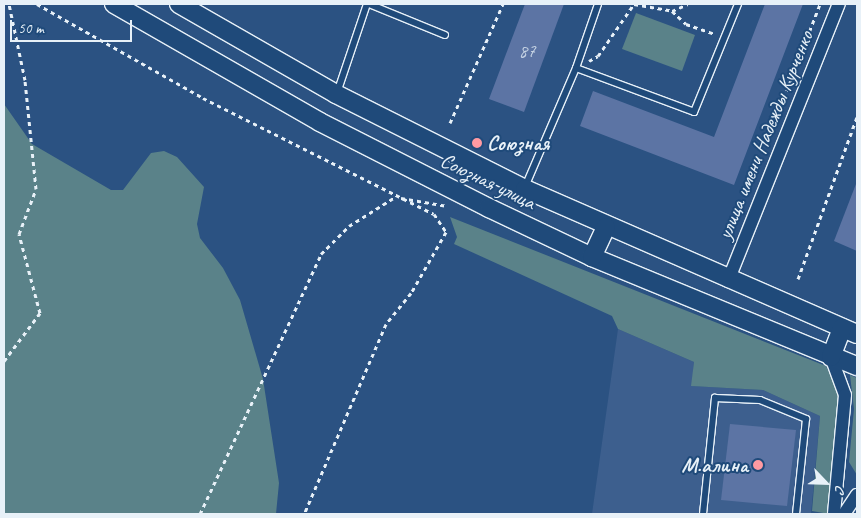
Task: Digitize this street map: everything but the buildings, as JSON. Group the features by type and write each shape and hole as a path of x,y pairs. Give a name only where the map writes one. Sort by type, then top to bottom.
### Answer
{"main road":[{"name":"Союзная улица","path":"114,4 320,122 592,256 831,357 857,366"},
{"name":"Союзная улица","path":"179,4 336,94 525,189 728,281 850,331"},
{"path":"592,256 606,227"},
{"path":"831,357 850,331"}],"street":[{"name":"улица имени Надежды Курченко","path":"728,281 839,4"},
{"path":"831,357 845,395 834,514"},
{"path":"844,514 857,495"}],"lane":[{"path":"336,94 368,4 444,35"},
{"path":"525,189 576,68 598,4"},
{"path":"576,68 694,112 726,38 738,4"},
{"path":"703,514 715,398 760,400 806,419 796,514"}],"path":[{"path":"4,361 40,313 19,234 36,189 25,80 9,4"},
{"path":"37,4 203,98 394,197 434,214 446,232 411,293 386,324 304,514"},
{"path":"450,123 503,4"},
{"path":"576,68 598,56 634,4 672,11 686,24 726,38"},
{"path":"672,11 688,4"},
{"path":"798,279 857,118"},
{"path":"200,514 322,254 349,226 394,197 458,208"}],"shaded area":[{"path":"618,329 694,362 692,386 763,390 820,416 811,514 592,514"}],"green space":[{"path":"636,13 695,35 682,71 622,49"},
{"path":"4,104 32,144 111,190 123,190 151,153 164,151 177,157 204,187 197,224 200,238 223,268 240,300 263,379 279,483 276,514 4,514"},
{"path":"450,217 826,366 842,397 829,514 812,511 820,416 763,390 691,386 694,362 618,329 612,316 454,244 457,237"},
{"path":"850,375 857,378 857,475 849,462 854,409"}],"place":[{"name":"Союзная","path":"477,143"},
{"name":"М.алина","path":"758,465"}]}
